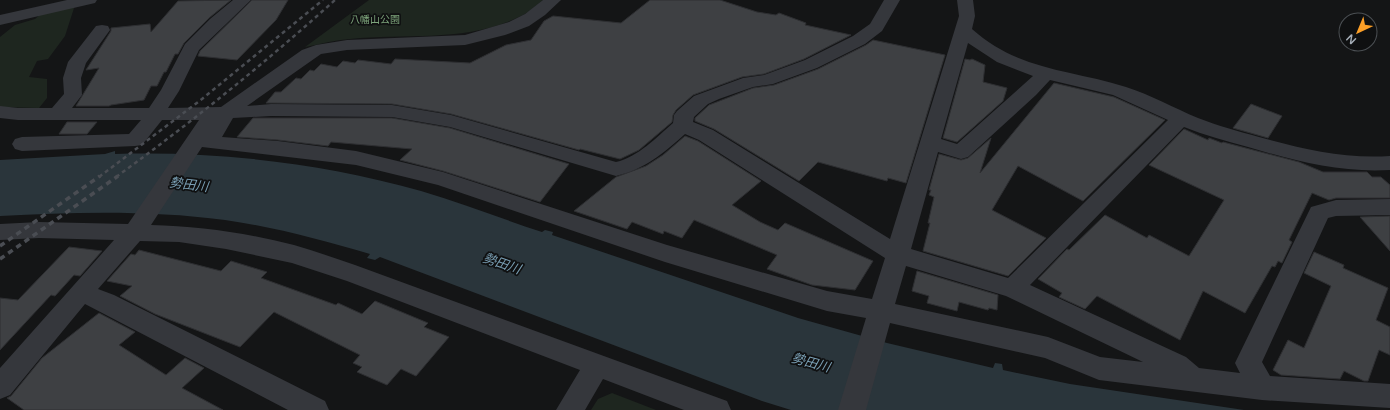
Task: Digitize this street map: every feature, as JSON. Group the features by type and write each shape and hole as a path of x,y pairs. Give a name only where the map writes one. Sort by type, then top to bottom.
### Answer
{"street":[{"path":"22,144 135,140 157,113 160,104 170,91 191,48 216,23 244,0"},
{"path":"0,387 136,229 217,118 269,83 308,54 316,50 347,45 465,40 481,37 517,25 532,17 553,0"},
{"path":"0,112 18,114 157,113 217,118 271,110 369,110 407,112 451,121 616,169 626,168 636,163 683,126 684,115 701,100 750,82 766,80 812,64 859,40 876,27 892,0"},
{"path":"852,410 967,16 965,0"},
{"path":"0,20 79,1"},
{"path":"962,29 989,51 1022,66 1046,74 1078,79 1120,91 1181,118 1226,134 1302,156 1361,165 1390,163"},
{"path":"57,114 73,95 72,78 77,62 102,30"},
{"path":"930,143 961,152 1046,74"},
{"path":"217,118 209,142 278,148 356,158 436,178 665,254 715,267 879,318 1048,348 1099,368 1193,378 1262,388 1390,396"},
{"path":"1014,289 1019,281 1181,118"},
{"path":"683,126 706,135 897,254 1014,289 1177,365 1193,378"},
{"path":"1262,388 1248,363 1320,213 1336,208 1390,207"},
{"path":"0,232 136,229 226,240 293,254 355,274 717,410"},
{"path":"81,292 104,302 315,410"},
{"path":"570,410 597,366"}],"green space":[{"name":"八幡山公園","path":"369,0 543,0 523,15 502,24 481,30 438,35 372,37 328,42 305,47"},
{"path":"75,5 65,36 48,59 37,61 29,77 47,79 47,98 39,108 0,107 0,37 15,25 35,19 42,13"},
{"path":"612,393 656,410 591,410 598,399"}],"water":[{"name":"勢田川","path":"115,151 115,154 192,155 270,161 308,166 384,181 421,191 542,232 545,230 553,232 552,235 798,318 887,343 993,368 995,363 1002,364 1003,370 1070,384 1244,410 791,410 762,401 380,257 375,260 367,258 370,254 298,234 225,220 141,213 84,213 0,216 0,160 105,154"}],"building":[{"path":"231,0 209,18 184,43 178,54 175,54 157,86 151,86 144,100 109,106 76,106 99,68 86,70 111,31 111,28 150,24 151,32 178,1"},
{"path":"252,0 288,0 276,20 237,60 198,56 200,51"},
{"path":"650,0 720,0 757,12 776,15 779,13 806,23 805,25 851,35 804,59 764,74 742,77 693,95 676,110 673,115 672,122 639,150 620,159 579,150 451,114 392,104 266,103 275,92 281,92 296,78 301,79 310,70 314,71 321,64 337,67 343,61 355,63 358,60 391,64 395,59 470,63 506,45 531,40 544,21 553,16 621,23"},
{"path":"873,40 945,55 906,183 888,178 887,181 818,162 799,181 714,129 695,121 695,118 709,105 753,88 774,85 818,69"},
{"path":"965,59 972,59 985,65 983,82 1007,88 1003,101 957,142 943,138"},
{"path":"1054,83 1114,97 1165,120 1083,201 1018,166 992,210 1046,238 1008,276 923,251 930,223 928,223 934,197 929,195 931,190 929,190 939,154 961,160 968,158 991,138 980,173"},
{"path":"1251,104 1282,116 1268,138 1233,128"},
{"path":"253,118 392,118 450,128 569,164 540,202 443,171 400,160 412,149 331,142 328,146 237,137"},
{"path":"67,122 97,122 87,134 59,134"},
{"path":"1184,129 1208,140 1209,138 1222,143 1223,142 1299,162 1323,172 1367,172 1372,177 1381,177 1390,185 1390,198 1336,198 1329,200 1312,193 1289,240 1292,242 1282,263 1278,261 1275,267 1272,266 1245,313 1203,291 1180,340 1097,296 1085,309 1059,297 1062,293 1038,279 1067,249 1069,250 1105,215 1147,238 1149,235 1189,256 1224,200 1149,165"},
{"path":"685,136 698,141 761,181 732,205 760,222 778,230 785,223 873,261 855,290 812,285 767,269 777,255 694,220 682,238 664,231 663,234 632,222 627,229 574,211 616,177 646,166 663,155"},
{"path":"1390,216 1390,251 1360,217"},
{"path":"69,247 102,251 80,276 74,275 55,296 51,295 0,350 0,298 18,300"},
{"path":"139,250 221,271 231,261 267,272 261,278 336,305 338,303 362,314 375,301 428,323 424,327 449,337 416,376 401,369 387,385 357,372 362,367 353,363 360,355 274,312 240,347 155,314 120,296 132,286 107,281 131,254 135,255"},
{"path":"1314,252 1344,265 1343,268 1388,288 1376,320 1390,327 1390,355 1379,350 1368,381 1364,381 1344,371 1340,379 1281,375 1273,370 1288,340 1304,348 1331,286 1304,273"},
{"path":"917,271 998,295 997,310 989,308 988,310 959,302 957,311 927,303 929,296 912,291"},
{"path":"99,313 135,332 119,345 166,375 185,358 204,368 182,388 223,410 24,410 7,398 11,396 42,358"}],"railway":[{"path":"99,177 202,99 323,0"},
{"path":"116,177 228,92 335,0"},
{"path":"0,246 100,176"},
{"path":"0,259 118,176"}]}
